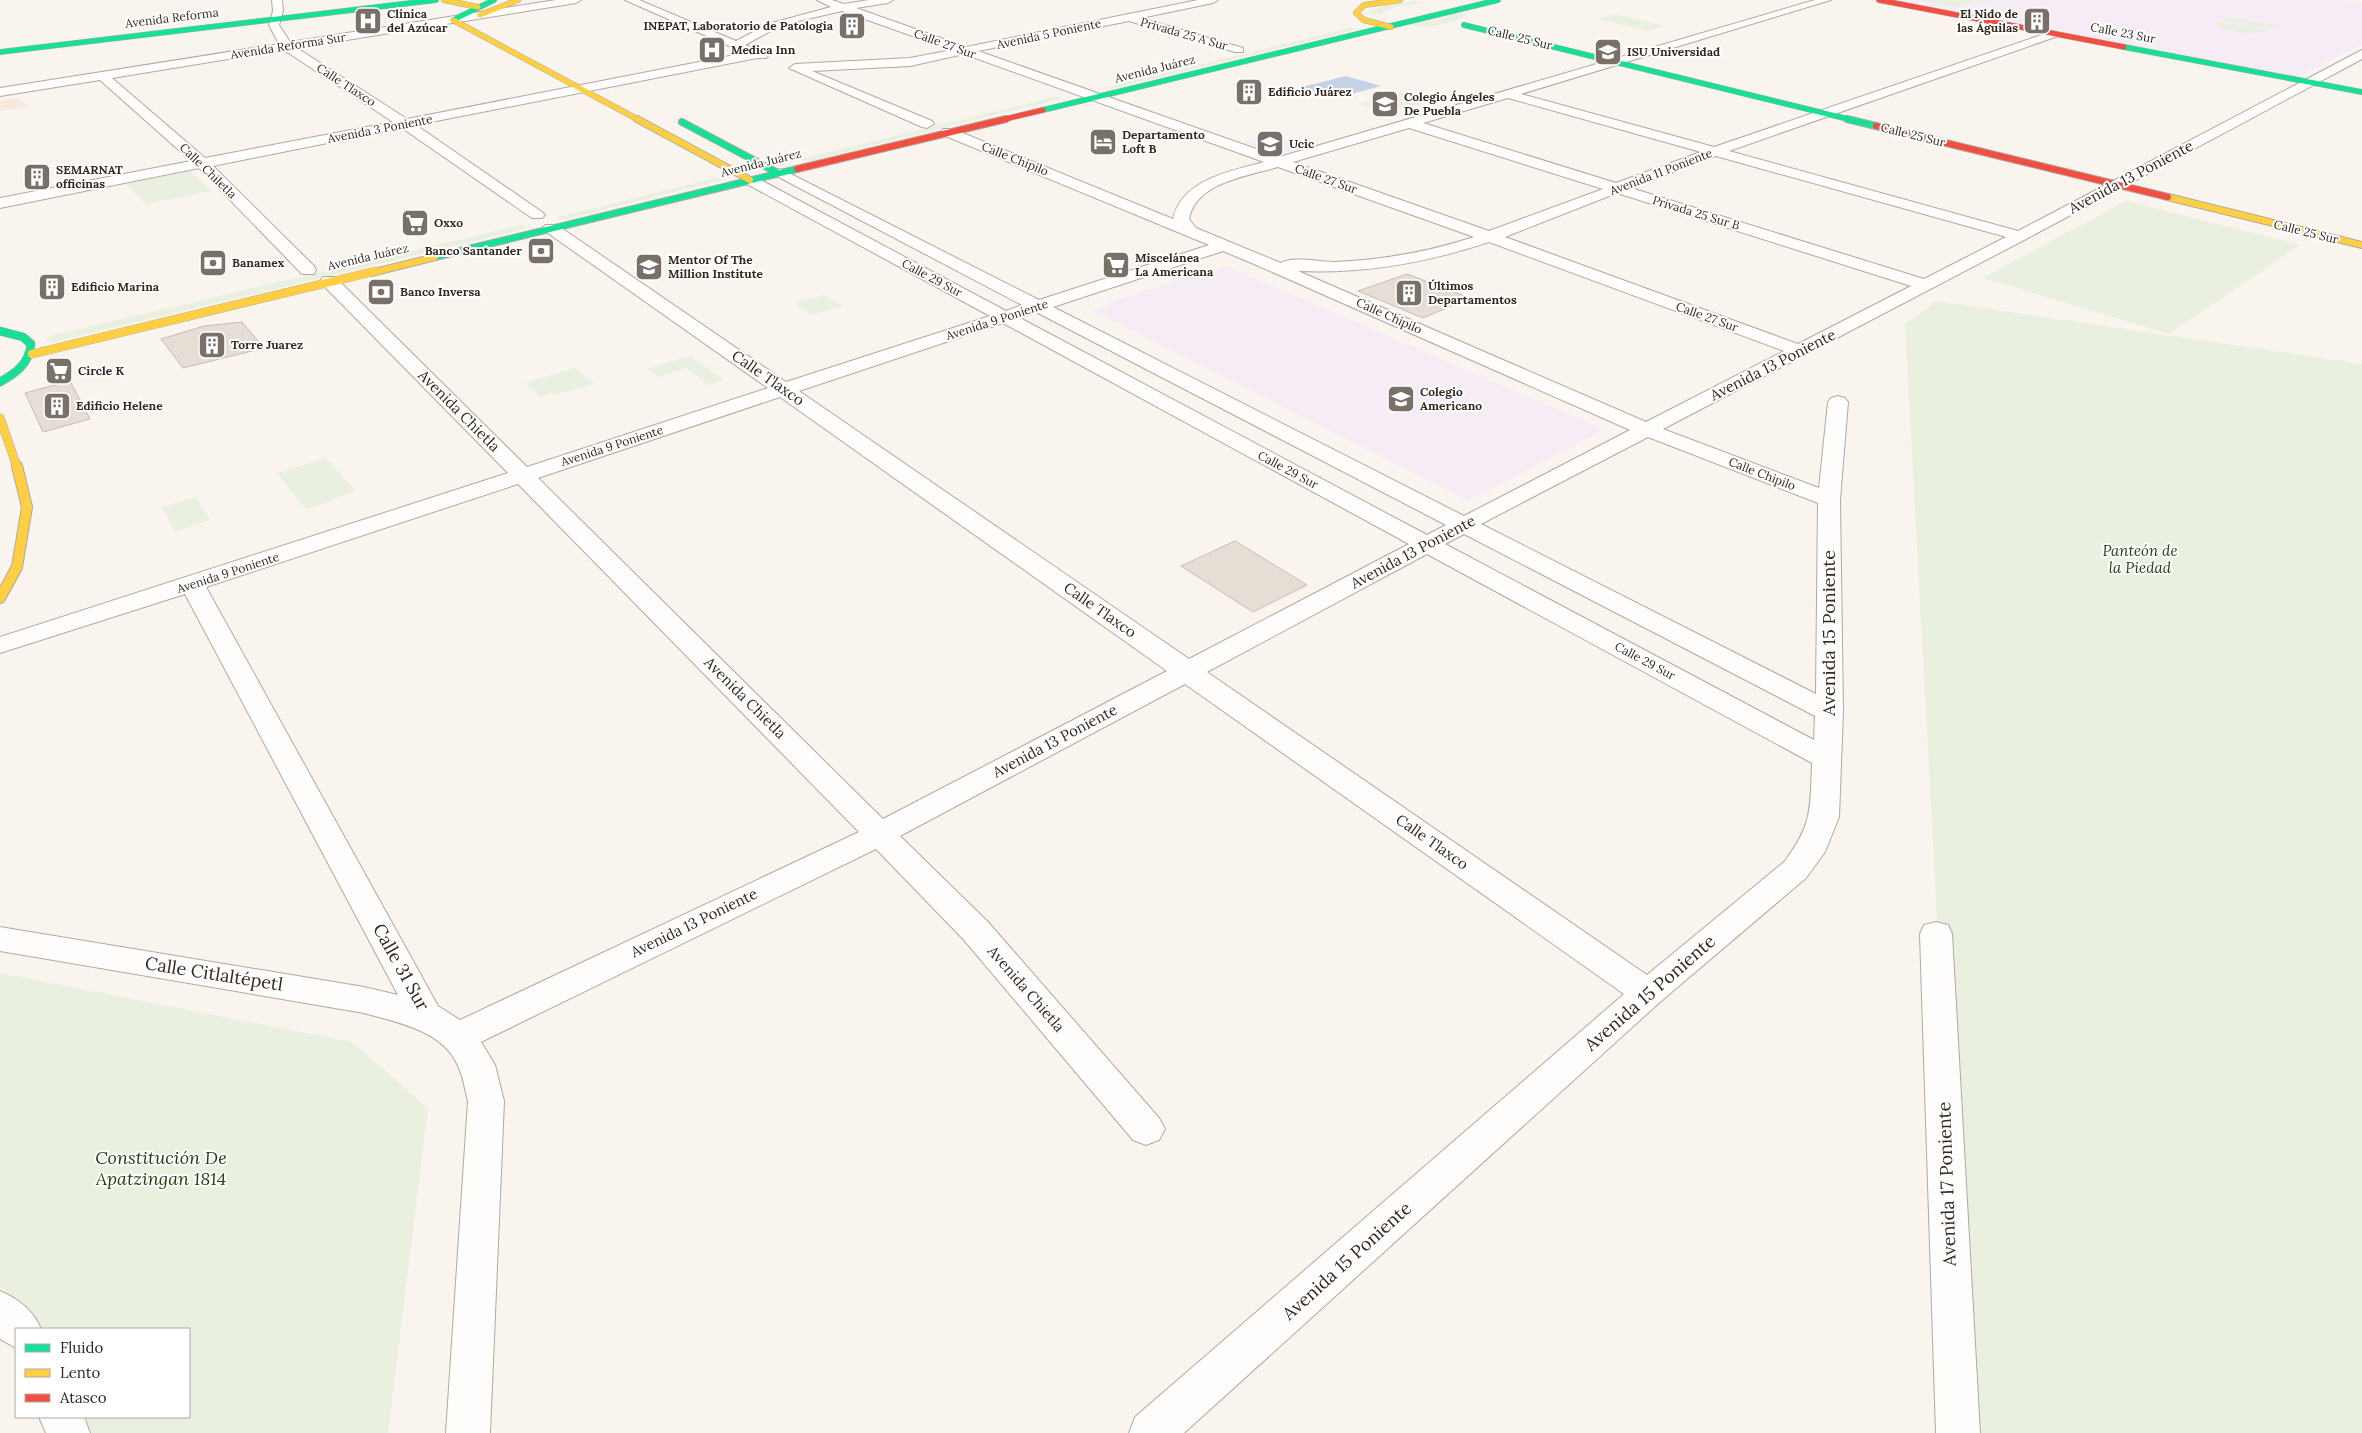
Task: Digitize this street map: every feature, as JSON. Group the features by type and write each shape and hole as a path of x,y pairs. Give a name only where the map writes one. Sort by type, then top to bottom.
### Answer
{"main road":[{"name":"Avenida Reforma","path":"0,44 370,0"},
{"name":"Avenida Reforma","path":"0,52 276,10 436,0"},
{"path":"444,0 479,11 498,24"},
{"path":"479,11 494,0"},
{"path":"453,20 518,0"},
{"path":"1400,0 1369,1 1356,12 1364,20 1388,26 1429,29"},
{"name":"Avenida Juárez","path":"32,354 318,272 760,169 937,125 1498,0"},
{"name":"Calle 23 Sur","path":"1879,0 2362,92"},
{"path":"1330,28 1446,1 1466,8 1473,12 1476,17 1473,21 1464,25 1452,27"},
{"path":"453,20 583,90 760,169"},
{"name":"Calle 25 Sur","path":"1464,25 2362,246"},
{"name":"Avenida Juárez","path":"1211,56 1244,49"},
{"path":"592,75 626,93"},
{"path":"1053,94 1072,89"},
{"path":"668,115 760,169"},
{"name":"Avenida Juárez","path":"908,128 937,125"},
{"name":"Avenida Juárez","path":"713,174 760,169"},
{"name":"Avenida Juárez","path":"519,220 545,219"},
{"name":"Avenida Juárez","path":"289,274 318,272"},
{"path":"0,331 23,337 31,344 32,354 25,365 0,382"},
{"path":"23,337 38,333"},
{"path":"0,418 20,474 27,507 17,567 0,598"}],"street":[{"path":"479,11 576,0"},
{"name":"Calle Chipilo","path":"630,0 937,125 1260,260 1647,430 1829,500"},
{"name":"Calle 27 Sur","path":"822,0 1072,89 1093,91 1277,162 1490,237 1801,351"},
{"path":"737,45 772,25 888,0"},
{"name":"Avenida 5 Poniente","path":"786,65 886,65 967,52 1213,0"},
{"path":"1191,232 1181,220 1182,210 1188,200 1196,193 1224,178 1826,0"},
{"name":"Calle Tlaxco","path":"276,10 274,25 286,46 545,219 784,390 1648,993"},
{"name":"Privada 25 A Sur","path":"1128,18 1244,49"},
{"name":"Avenida Reforma Sur","path":"0,92 453,20"},
{"name":"Avenida 11 Poniente","path":"1260,260 1319,268 1356,267 1393,263 1442,253 1490,237 1715,151 2054,34"},
{"name":"Avenida 3 Poniente","path":"0,203 759,54"},
{"name":"Avenida 13 Poniente","path":"458,1037 880,834 1463,525 1801,351 2362,54"},
{"name":"Calle Chiletla","path":"103,76 202,163 318,272"},
{"path":"1507,94 2020,236"},
{"name":"Privada 25 Sur B","path":"1408,123 1926,285"},
{"name":"Calle 29 Sur","path":"760,169 1038,306 1829,712"},
{"name":"Calle 29 Sur","path":"760,169 1005,317 1827,759"},
{"name":"Avenida 9 Poniente","path":"0,645 523,476 1224,245"},
{"name":"Avenida Chietla","path":"318,272 976,931 1146,1129"},
{"name":"Avenida 15 Poniente","path":"1150,1433 1648,993 1795,870 1810,851 1824,817 1829,712 1829,500 1838,402"},
{"name":"Calle 31 Sur","path":"192,584 426,1016 458,1037 477,1065 486,1101 468,1433"},
{"name":"Avenida 17 Poniente","path":"1936,934 1958,1433"},
{"name":"Calle Citlaltépetl","path":"0,939 355,998 426,1016"},
{"path":"0,1312 19,1328"},
{"path":"61,1418 68,1433"}],"shaded area":[{"path":"1889,0 2345,0 2362,3 2362,45 2296,77"},
{"path":"16,98 30,107 0,111 0,101"},
{"name":"Ucic","path":"1270,134 1306,147 1276,156 1240,143"},
{"name":"Colegio Americano","path":"1227,266 1605,429 1469,501 1092,311 1109,305 1106,304 1210,268 1215,270"}],"green space":[{"path":"1917,0 1981,0 1955,7"},
{"path":"1415,1 1424,3 1395,7 1378,15 1367,13 1387,4"},
{"path":"1455,12 1469,14 1440,25 1423,27 1410,24 1442,19"},
{"path":"1615,14 1665,26 1647,31 1597,19"},
{"path":"2231,17 2280,26 2273,29 2224,21"},
{"path":"2219,22 2269,31 2249,33 2234,31 2214,25"},
{"path":"1350,28 1359,29 1111,89 1103,88"},
{"path":"1404,92 1433,100 1387,113 1359,104"},
{"path":"1054,97 1063,98 809,161 800,159"},
{"path":"190,171 211,191 146,204 126,184"},
{"path":"716,178 726,179 566,219 557,217"},
{"path":"2126,201 2300,245 2169,334 1983,278"},
{"path":"522,225 526,227 525,229 54,342 45,340 53,335"},
{"path":"824,295 843,306 813,315 794,303"},
{"name":"Panteón de la Piedad","path":"1936,301 2362,364 2362,1433 1965,1433 1905,325"},
{"path":"690,356 724,380 709,385 686,368 658,377 647,369"},
{"path":"575,368 594,384 556,395 553,393 541,397 525,383"},
{"path":"326,458 355,491 306,510 277,473"},
{"path":"196,497 210,520 175,531 162,507"},
{"name":"Constitución De Apatzingan 1814","path":"0,973 352,1042 428,1108 388,1433 61,1433 55,1418 190,1418 190,1328 21,1328 6,1290 0,1288"}],"water":[{"path":"1346,76 1381,86 1337,98 1302,87"}],"building":[{"name":"Últimos Departamentos","path":"1407,274 1470,298 1423,318 1358,291"},
{"name":"Torre Juarez","path":"242,322 264,348 183,368 161,339 204,326"},
{"name":"Edificio Helene","path":"70,381 90,419 43,432 25,393"},
{"path":"1235,541 1307,585 1253,612 1181,566"}],"traffic: fast":[{"path":"0,52 436,0"},
{"path":"453,20 494,0"},
{"path":"1043,110 1498,0"},
{"path":"1464,25 1876,126"},
{"path":"2124,47 2362,92"},
{"path":"682,122 778,173"},
{"path":"435,257 797,169"},
{"path":"0,331 23,337 31,344 28,357 22,367 0,382"}],"traffic: slow":[{"path":"444,0 478,7"},
{"path":"480,15 518,0"},
{"path":"1391,27 1364,20 1356,13 1364,5 1400,0"},
{"path":"453,20 750,180"},
{"path":"2168,197 2362,245"},
{"path":"32,354 435,257"},
{"path":"0,418 20,474 27,507 17,567 0,598"}],"traffic: jam":[{"path":"1879,0 2124,47"},
{"path":"797,169 1043,110"},
{"path":"1876,126 2168,197"}],"place":[{"name":"Clínica del Azúcar","path":"368,21"},
{"name":"El Nido de las Águilas","path":"2037,21"},
{"name":"INEPAT, Laboratorio de Patología","path":"852,26"},
{"name":"Medica Inn","path":"712,50"},
{"name":"ISU Universidad","path":"1608,52"},
{"name":"Edificio Juárez","path":"1249,92"},
{"name":"Colegio Ángeles De Puebla","path":"1385,104"},
{"name":"Departamento Loft B","path":"1103,142"},
{"name":"Ucic","path":"1270,144"},
{"name":"SEMARNAT officinas","path":"37,177"},
{"name":"Oxxo","path":"415,223"},
{"name":"Banco Santander","path":"541,251"},
{"name":"Banamex","path":"213,263"},
{"name":"Miscelánea La Americana","path":"1116,265"},
{"name":"Mentor Of The Million Institute","path":"649,267"},
{"name":"Edificio Marina","path":"52,287"},
{"name":"Banco Inversa","path":"381,292"},
{"name":"Últimos Departamentos","path":"1409,293"},
{"name":"Torre Juarez","path":"212,345"},
{"name":"Circle K","path":"59,371"},
{"name":"Colegio Americano","path":"1401,399"},
{"name":"Edificio Helene","path":"57,406"}]}
